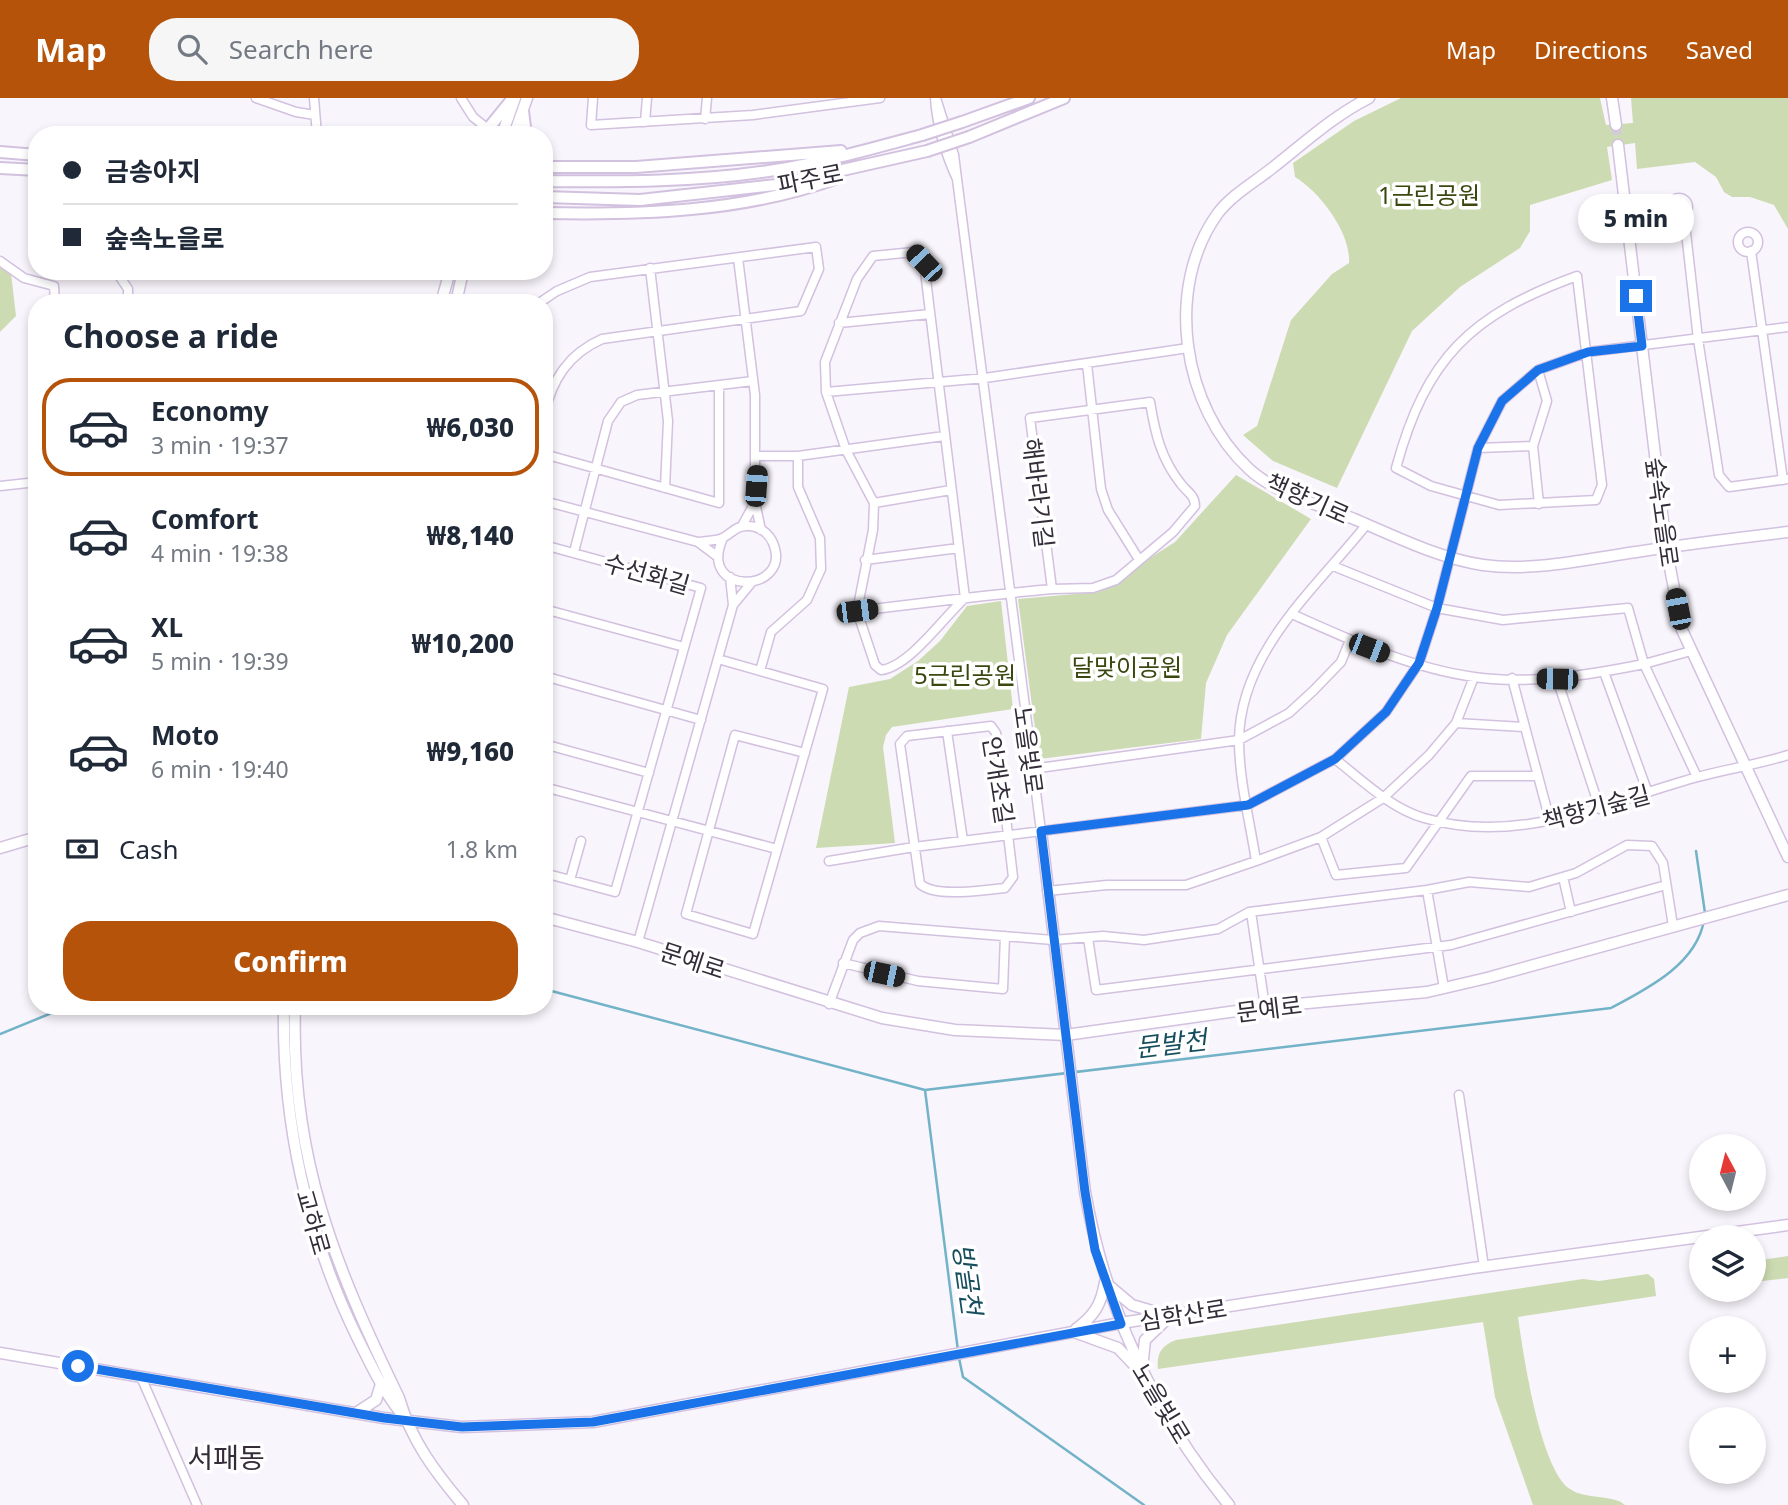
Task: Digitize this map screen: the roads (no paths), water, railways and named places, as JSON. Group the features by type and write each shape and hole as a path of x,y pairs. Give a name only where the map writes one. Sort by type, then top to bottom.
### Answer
{"main road":[{"path":"490,126 514,98"},
{"name":"파주로","path":"553,181 631,183 775,170 922,135 1029,98"},
{"name":"파주로","path":"553,197 640,200 776,185 872,166 927,151 1064,98"},
{"path":"523,111 525,126"},
{"path":"553,167 662,166 871,149"},
{"path":"0,152 28,154"},
{"path":"553,213 634,214 732,204 790,195 872,166"},
{"path":"0,168 28,170"}],"street":[{"path":"256,98 296,112 315,115"},
{"path":"314,98 316,126"},
{"path":"461,98 480,126"},
{"path":"505,126 514,98"},
{"path":"517,126 527,98"},
{"path":"593,98 591,125 805,110 880,98"},
{"path":"645,122 647,98"},
{"path":"705,119 707,98"},
{"name":"노을빛로","path":"936,98 937,118 947,158 957,179 985,378 1008,593 1041,831 1052,940 1085,1192 1095,1250 1121,1324 1142,1372 1160,1406 1229,1505"},
{"name":"책향기로","path":"1369,98 1341,113 1242,190 1220,211 1205,234 1190,275 1187,300 1188,348 1196,382 1210,421 1223,441 1251,471 1272,484 1367,524 1450,556 1483,565 1562,563 1788,532"},
{"path":"1612,98 1616,125"},
{"name":"숲속노을로","path":"1618,145 1666,547 1682,630 1788,857"},
{"path":"1684,215 1698,339 1719,475 1729,487 1785,479 1765,330 1751,251"},
{"path":"553,294 590,277 816,247 817,276 801,311 615,335 591,344 563,368 553,386"},
{"path":"914,252 924,263 930,314 965,598 909,656 881,670 875,666 857,611 873,530 874,503 846,450 826,392 825,362 857,279 873,256 914,252"},
{"path":"723,538 718,556 720,565 730,577 740,582 752,582 766,576 775,560 772,541 761,530 755,502 757,456 753,381 738,258"},
{"path":"0,261 28,279"},
{"path":"650,268 668,440 666,488"},
{"path":"1577,276 1602,485 1596,500 1499,505 1465,497 1431,486 1396,468 1409,418 1442,360 1492,314 1535,291 1577,276"},
{"path":"32,280 54,286 54,294"},
{"path":"839,323 930,314"},
{"path":"1007,835 1248,805 1335,759 1386,712 1419,663 1437,608 1478,448 1502,401 1538,370 1588,352 1788,327"},
{"path":"826,392 937,380 985,378 1188,348"},
{"path":"1087,364 1101,489 1108,510 1138,558"},
{"path":"1538,370 1546,401 1533,446 1539,504"},
{"name":"수선화길","path":"574,552 608,421 616,407 627,398 753,381"},
{"path":"553,456 719,503 719,386"},
{"name":"해바라기길","path":"857,611 1008,593 1093,588 1116,580 1138,558 1172,532 1195,506 1195,498 1181,484 1158,447 1150,402 1030,418 1052,589"},
{"path":"757,456 798,456 943,436"},
{"path":"1478,448 1533,446"},
{"path":"760,671 772,632 807,600 821,569 820,538 798,487 798,456"},
{"path":"0,486 28,483"},
{"path":"874,503 951,490"},
{"name":"수선화길","path":"553,502 698,542"},
{"path":"698,542 723,538 741,526 755,502"},
{"path":"1256,861 1240,740 1246,692 1260,659 1292,614 1367,524"},
{"path":"741,526 761,530"},
{"path":"698,542 718,556"},
{"name":"수선화길","path":"553,547 701,588 615,892 553,875"},
{"path":"865,560 959,548"},
{"path":"1333,566 1437,608 1503,620 1628,608 1644,664 1697,777"},
{"path":"638,942 733,605 730,577"},
{"path":"733,605 752,582"},
{"path":"553,611 684,647"},
{"path":"1292,614 1350,640 1419,663 1474,677 1557,679 1644,664 1691,651"},
{"path":"1032,769 1240,740 1289,713 1341,662 1350,640"},
{"path":"718,659 823,689 805,753 753,934 685,914 735,735 805,753"},
{"path":"1604,672 1648,793"},
{"path":"1047,891 1107,885 1186,885 1321,837 1383,798 1430,755 1456,723 1474,677"},
{"path":"553,678 701,720"},
{"path":"1512,678 1550,821"},
{"path":"1557,679 1600,808"},
{"path":"1456,723 1523,727"},
{"name":"안개초길","path":"991,726 996,733 1013,877 1005,888 962,892 926,890 919,884 900,744 907,736 947,731 991,726"},
{"name":"안개초길","path":"947,731 963,841"},
{"path":"553,746 649,773"},
{"name":"책향기숲길","path":"1335,759 1383,798 1422,818 1469,827 1512,827 1550,821 1600,808 1697,777 1747,768 1788,755"},
{"path":"1321,837 1336,875 1406,868 1471,776 1536,776"},
{"path":"553,789 777,849"},
{"name":"안개초길","path":"914,847 1007,835"},
{"path":"0,848 28,840"},
{"path":"570,880 581,841"},
{"path":"829,1004 853,940 860,933 879,926 1052,940 1144,940 1210,931 1251,912 1427,890 1477,881 1521,888 1563,877 1618,849 1646,844 1660,856 1673,926"},
{"path":"829,861 914,847"},
{"path":"1563,877 1572,912"},
{"path":"1088,938 1096,990 1259,967 1437,947 1666,885"},
{"path":"1427,890 1444,988"},
{"name":"문예로","path":"553,919 638,942 829,1004 882,1018 955,1030 1066,1035 1265,1007 1444,988 1788,895"},
{"path":"1251,912 1265,1007"},
{"path":"843,963 918,981 1003,989 1005,936"},
{"name":"교하로","path":"284,1015 286,1084 304,1192 344,1311 381,1384 405,1419 433,1470 463,1505"},
{"name":"교하로","path":"295,1015 297,1083 314,1190 343,1279 399,1398 405,1419"},
{"path":"1459,1095 1484,1267"},
{"name":"심학산로","path":"0,1353 356,1413 462,1427 593,1422 1072,1332 1484,1267 1788,1225"},
{"path":"1105,1282 1132,1305 1170,1316"},
{"path":"1072,1332 1091,1318 1101,1304 1105,1282"},
{"path":"1142,1372 1145,1340 1170,1316"},
{"path":"1072,1332 1118,1348 1142,1372"},
{"path":"141,1377 197,1505"},
{"path":"356,1413 376,1400 381,1384"}],"waterway":[{"name":"문발천","path":"1696,851 1705,913"},
{"name":"문발천","path":"553,991 925,1090 1611,1008 1654,983 1681,962 1692,950 1704,920"},
{"name":"문발천","path":"0,1034 47,1015"},
{"name":"방골천","path":"925,1090 958,1351"},
{"name":"방골천","path":"959,1358 963,1377 1144,1505"}],"tunnel":[{"path":"1616,125 1618,145"}],"district":[{"name":"서패동","path":"226,1457"}],"park label":[{"name":"1근린공원","path":"1429,194"},
{"name":"달맞이공원","path":"1127,666"},
{"name":"5근린공원","path":"965,674"}]}
